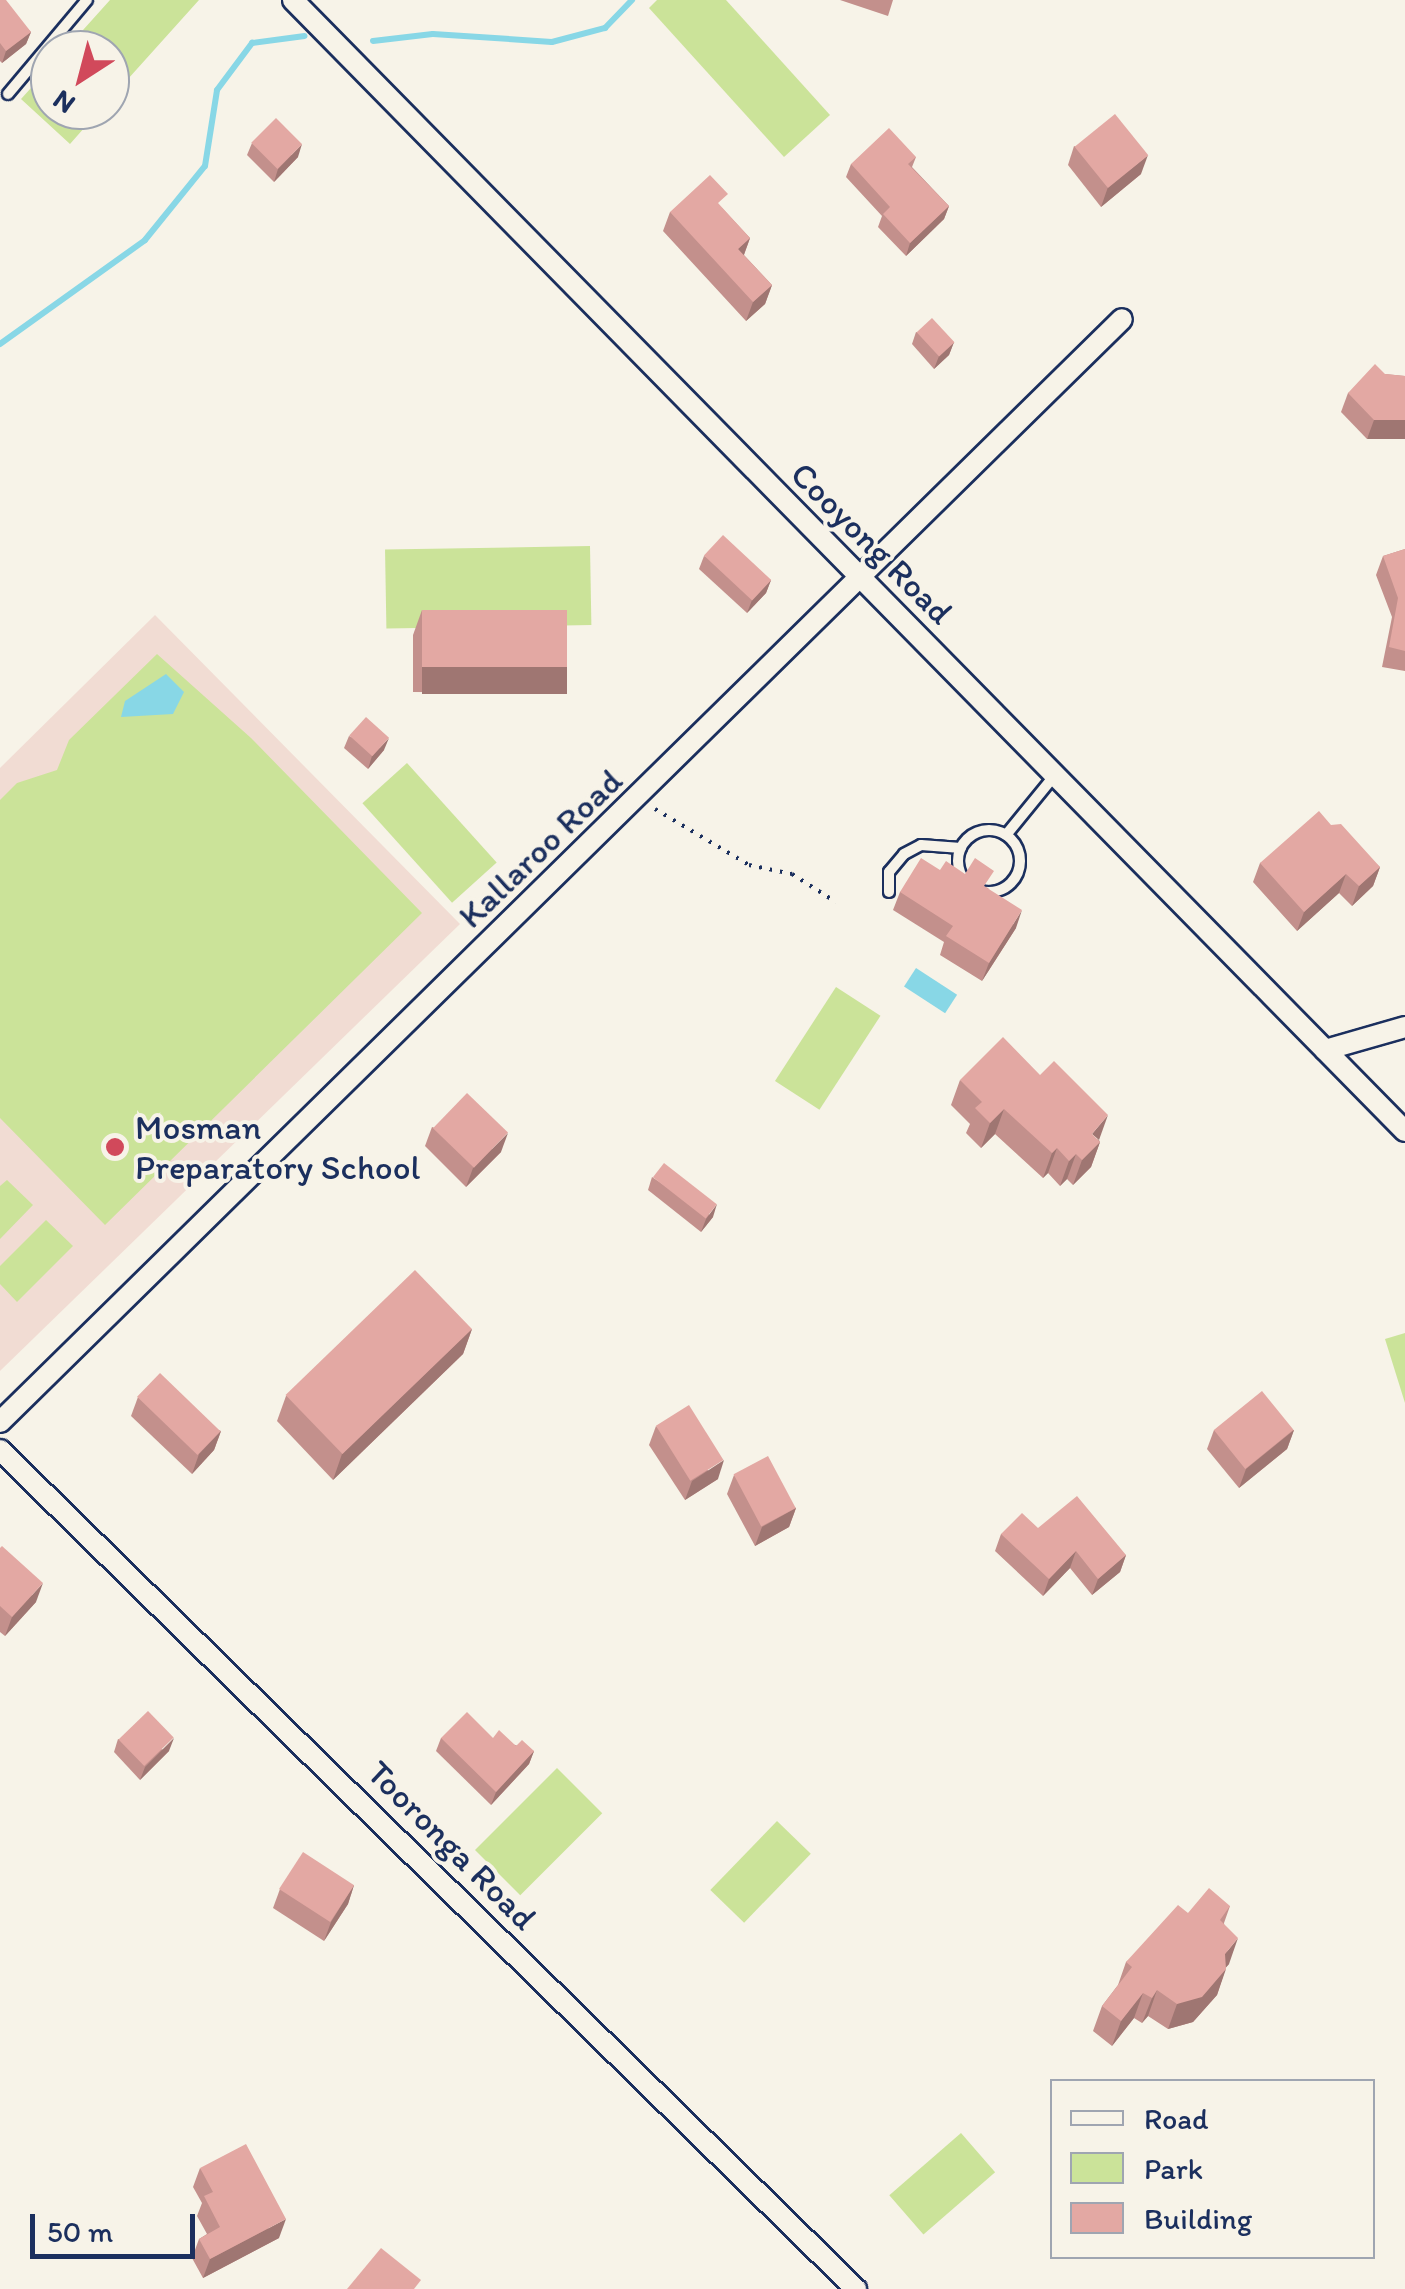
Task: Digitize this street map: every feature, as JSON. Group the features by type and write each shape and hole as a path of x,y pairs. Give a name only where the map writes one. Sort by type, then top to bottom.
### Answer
{"street":[{"name":"Cooyong Road","path":"293,0 1405,1131"},
{"name":"Kallaroo Road","path":"0,1422 1122,318"},
{"path":"1325,1050 1405,1027"},
{"name":"Tooronga Road","path":"0,1450 856,2289"}],"lane":[{"path":"8,94 86,0"},
{"path":"1006,835 1054,775"},
{"path":"984,830 1006,835 1018,848 1019,872 998,892 966,883 958,864 961,848 984,830"},
{"path":"889,892 889,872 904,854 921,845 961,848"}],"path":[{"path":"638,798 749,864 792,874 836,902"}],"shaded area":[{"name":"Mosman Preparatory School","path":"155,615 460,924 0,1371 0,768"}],"green space":[{"path":"110,0 199,0 130,77 130,30 83,30"},
{"path":"657,0 726,0 830,115 784,157 649,8"},
{"path":"30,89 30,107 21,99"},
{"path":"55,130 82,130 70,144"},
{"path":"590,546 591,625 386,629 385,550"},
{"name":"Mosman Preparatory School","path":"157,654 251,738 422,913 105,1225 0,1118 0,800 17,783 57,770 69,740"},
{"path":"407,763 497,863 452,903 362,803"},
{"path":"836,987 880,1016 819,1110 775,1081"},
{"path":"7,1180 33,1205 0,1239 0,1186"},
{"path":"46,1220 73,1246 17,1302 0,1284 0,1266"},
{"path":"1405,1333 1405,1403 1385,1339"},
{"path":"557,1768 602,1813 520,1895 475,1850"},
{"path":"777,1821 811,1854 744,1923 710,1890"},
{"path":"961,2133 995,2172 923,2235 889,2195"}],"water":[{"path":"166,674 184,692 173,714 121,717 125,701"},
{"path":"916,968 957,995 945,1013 904,986"}],"building":[{"path":"0,0 6,0 30,33 6,51 0,43"},
{"path":"1115,114 1148,155 1108,188 1075,147"},
{"path":"276,118 302,144 277,169 251,143"},
{"path":"889,128 916,157 908,164 949,206 910,243 883,214 890,207 851,164"},
{"path":"710,175 728,194 718,203 750,238 738,249 772,285 753,302 670,212"},
{"path":"932,318 955,342 939,356 917,332"},
{"path":"1375,364 1385,374 1405,376 1405,420 1374,420 1348,393"},
{"path":"723,535 771,580 752,600 704,555"},
{"path":"1405,549 1405,651 1389,647 1398,598 1383,556"},
{"path":"422,610 567,610 567,667 422,667"},
{"path":"366,717 389,738 372,756 349,736"},
{"path":"1319,811 1331,825 1341,824 1380,867 1359,886 1346,874 1304,912 1260,863"},
{"path":"921,858 940,870 946,861 965,874 975,858 994,871 984,886 1022,910 989,963 946,936 953,926 900,892"},
{"path":"1003,1037 1040,1075 1054,1061 1108,1115 1092,1134 1100,1142 1082,1160 1076,1154 1069,1161 1057,1148 1052,1153 1004,1109 990,1123 975,1108 982,1102 960,1080"},
{"path":"467,1093 508,1133 474,1168 433,1128"},
{"path":"664,1163 717,1204 706,1218 653,1177"},
{"path":"415,1270 472,1329 342,1454 286,1395"},
{"path":"160,1373 220,1431 198,1455 137,1397"},
{"path":"1262,1391 1293,1430 1245,1469 1214,1430"},
{"path":"689,1405 723,1460 690,1481 656,1426"},
{"path":"768,1456 796,1508 761,1526 734,1474"},
{"path":"1077,1496 1126,1555 1098,1579 1076,1551 1049,1579 1001,1534 1022,1513 1038,1528"},
{"path":"2,1546 43,1583 12,1617 0,1606"},
{"path":"148,1711 174,1738 144,1766 119,1739"},
{"path":"467,1712 493,1738 499,1730 516,1746 522,1740 534,1751 496,1792 441,1738"},
{"path":"303,1852 354,1885 330,1922 279,1889"},
{"path":"1209,1888 1230,1906 1220,1920 1238,1938 1225,1954 1226,1969 1202,1997 1177,2004 1157,1990 1152,1998 1143,1993 1121,2021 1102,2006 1132,1967 1126,1962 1178,1905 1188,1913"},
{"path":"246,2144 286,2219 210,2259 199,2239 220,2227 204,2196 213,2192 200,2168"},
{"path":"381,2248 421,2280 414,2289 347,2289"}],"waterway":[{"path":"373,41 433,34 552,42 605,28 632,0"},
{"path":"0,344 145,240 205,166 217,90 252,43 305,36"}],"place":[{"name":"Mosman Preparatory School","path":"115,1147"}]}
